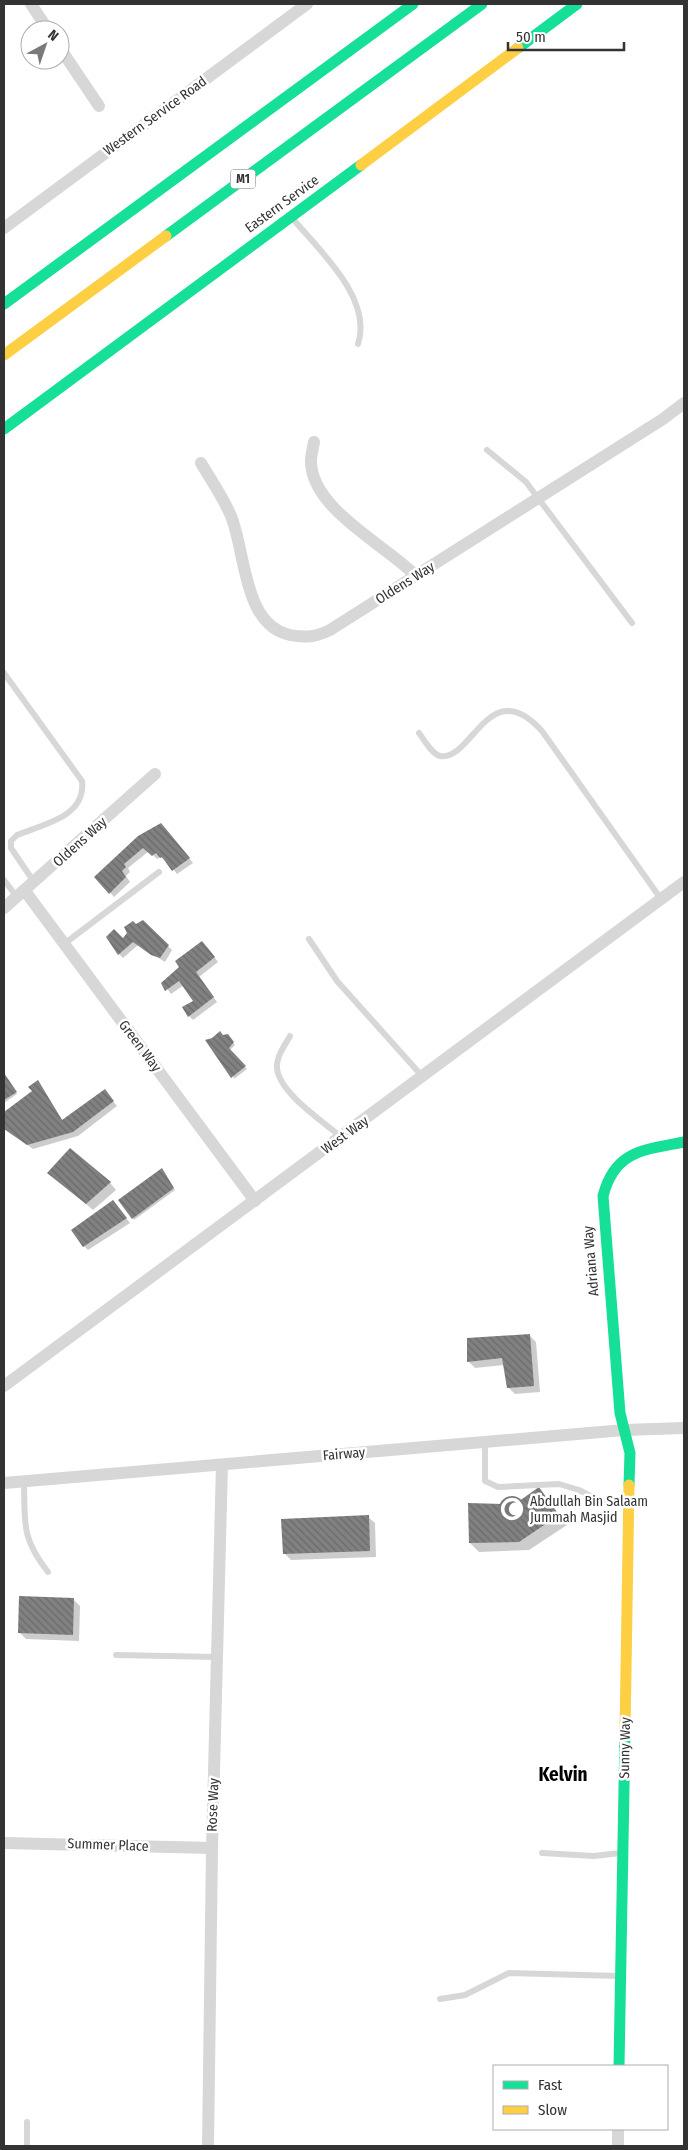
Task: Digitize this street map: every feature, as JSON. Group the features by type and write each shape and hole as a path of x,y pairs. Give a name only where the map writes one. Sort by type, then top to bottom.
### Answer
{"main road":[{"path":"4,304 413,4"},
{"name":"M1","path":"4,354 482,4"},
{"name":"Eastern Service","path":"4,429 577,4"},
{"name":"Adriana Way","path":"624,1430 620,1413 603,1219 605,1183 609,1173 619,1160 633,1154 684,1142"},
{"name":"Sunny Way","path":"619,2065 630,1506 630,1453 624,1430"}],"street":[{"path":"31,4 41,20"},
{"name":"Western Service Road","path":"4,228 307,4"},
{"path":"70,63 99,106"},
{"name":"Oldens Way","path":"200,463 231,516 250,590 260,616 274,630 298,637 320,635 416,576 684,403"},
{"path":"314,442 311,462 316,481 327,500 344,517 398,558 416,576"},
{"name":"Oldens Way","path":"4,908 155,774"},
{"name":"West Way","path":"4,1386 342,1138 684,882"},
{"name":"Green Way","path":"26,890 255,1201"},
{"name":"Fairway","path":"4,1483 624,1430 684,1428"},
{"name":"Rose Way","path":"208,2146 212,1848 222,1464"},
{"name":"Summer Place","path":"4,1842 212,1848"},
{"path":"618,2130 618,2146"}],"lane":[{"path":"291,216 346,282 360,317 361,334 358,344"},
{"path":"487,450 518,475 538,498 632,623"},
{"path":"4,673 82,781 82,798 71,812 17,835 11,841 11,848 26,890"},
{"path":"419,734 435,753 441,756 448,755 458,749 492,716 505,711 518,712 530,718 542,731 662,899"},
{"path":"64,944 158,872"},
{"path":"4,880 26,890"},
{"path":"309,939 337,981 423,1077"},
{"path":"290,1036 277,1060 276,1069 280,1077 301,1106 342,1138"},
{"path":"485,1442 484,1474 485,1480 489,1484 498,1487 559,1484 579,1490 600,1501 630,1506"},
{"path":"24,1481 25,1533 33,1552 48,1572"},
{"path":"116,1654 217,1657"},
{"path":"542,1853 594,1856 623,1853"},
{"path":"440,1999 465,1995 509,1973 621,1976"},
{"path":"27,2122 27,2146"}],"building":[{"path":"161,823 190,858 172,871 162,857 160,858 156,853 152,856 143,848 124,864 126,867 122,871 126,877 109,894 94,877 138,836"},
{"path":"143,920 169,945 160,958 151,955 133,942 118,955 106,937 114,929 123,938 127,933 124,927 133,921 136,924"},
{"path":"202,941 215,957 196,972 214,997 188,1017 182,1007 193,1001 179,981 165,991 161,983 179,967 175,961"},
{"path":"220,1031 223,1035 228,1034 234,1042 229,1048 246,1066 231,1078 205,1040 212,1038"},
{"path":"4,1073 17,1092 4,1100"},
{"path":"38,1080 62,1120 105,1089 114,1101 73,1132 27,1145 4,1129 4,1112 32,1091 28,1087"},
{"path":"70,1148 111,1182 86,1204 47,1173"},
{"path":"162,1168 174,1188 132,1219 118,1200"},
{"path":"113,1200 127,1218 83,1247 71,1230"},
{"path":"530,1334 534,1386 507,1388 502,1358 467,1362 467,1338"},
{"name":"Abdullah Bin Salaam Jummah Masjid","path":"539,1487 559,1515 519,1542 469,1543 468,1503 503,1504 505,1499 512,1499 515,1504"},
{"path":"369,1515 370,1551 283,1554 281,1519"},
{"path":"19,1596 74,1598 73,1635 18,1633"}],"traffic: fast":[{"path":"4,304 413,4"},
{"path":"166,236 482,4"},
{"path":"518,48 577,4"},
{"path":"4,429 361,165"},
{"path":"629,1485 630,1453 620,1413 603,1196 608,1181 615,1169 623,1161 644,1150 684,1142"},
{"path":"619,2065 625,1732"}],"traffic: slow":[{"path":"361,165 518,48"},
{"path":"4,355 166,236"},
{"path":"625,1732 629,1485"}],"place":[{"name":"Abdullah Bin Salaam Jummah Masjid","path":"512,1509"}],"district":[{"name":"Kelvin","path":"563,1774"}]}
